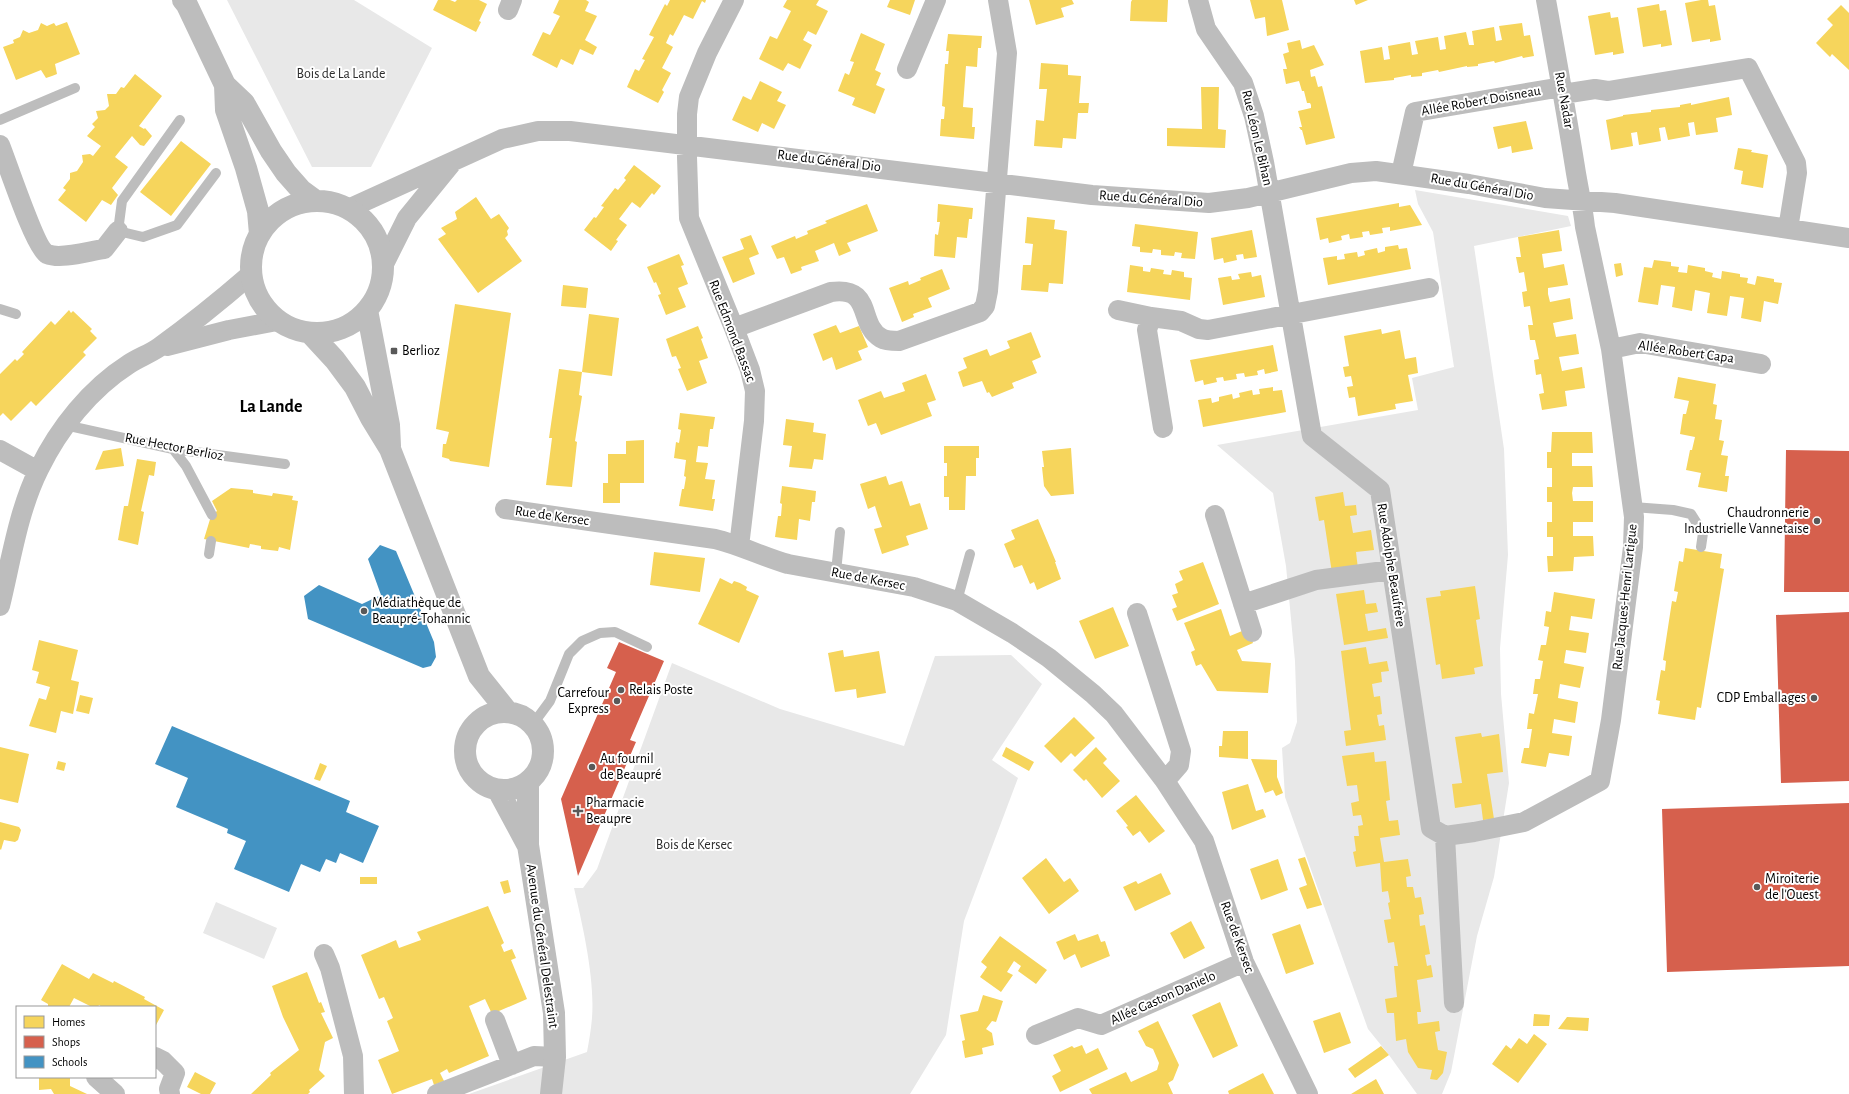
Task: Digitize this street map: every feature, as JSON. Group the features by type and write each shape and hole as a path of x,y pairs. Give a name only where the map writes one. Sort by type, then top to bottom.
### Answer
{"street":[{"name":"Rue Edmond Bassac","path":"734,0 704,59 689,97 687,114 689,218 750,370 756,402 740,538 737,545"},
{"path":"907,69 936,0"},
{"path":"734,328 840,290 848,291 854,294 860,302 874,331 880,337 890,341 899,342 980,312 985,306 988,291 1007,53 998,0"},
{"name":"Rue Léon Le Bihan","path":"1198,0 1206,29 1243,82 1254,116 1270,192"},
{"name":"Rue Nadar","path":"1546,0 1581,201"},
{"path":"186,2 225,85 244,103 270,151 286,173 301,190 316,201"},
{"path":"1562,90 1595,89 1608,91 1748,68 1796,162 1798,173 1788,229"},
{"path":"225,85 226,110 246,168 258,211 260,234"},
{"name":"Allée Robert Doisneau","path":"1401,174 1415,112 1562,90"},
{"name":"Rue du Général Dio","path":"348,209 502,138 538,131 570,131 688,144 1092,194 1210,203 1248,198 1351,173 1376,171 1545,198 1615,202 1849,238"},
{"path":"0,145 30,226 40,247 46,254 59,256 104,248 118,231"},
{"name":"Rue du Général Dio","path":"383,266 407,218 454,161"},
{"name":"Rue Adolphe Beaufrère","path":"1270,192 1312,436 1380,490 1392,570 1438,832 1454,1003"},
{"path":"316,201 332,203 348,209 362,219 373,232 380,249 383,266 380,287 376,297 368,310 352,324 332,332 311,334 293,329 277,320 261,302 255,292 251,274 252,253 260,234 274,216 294,205 316,201"},
{"name":"Rue Jacques-Henri Lartigue","path":"1438,832 1474,832 1524,822 1600,781 1611,720 1633,547 1633,507 1611,349 1585,227 1581,201"},
{"path":"0,606 25,505 48,450 65,425 103,385 128,365 157,349 213,306 251,274"},
{"path":"1118,310 1151,318 1181,321 1199,329 1208,330 1290,313 1429,288"},
{"path":"368,310 389,425 390,449"},
{"path":"1151,318 1147,330 1163,428"},
{"path":"157,349 229,330 277,320"},
{"path":"311,334 335,360 355,387 371,418 390,449 479,676 507,711"},
{"name":"Allée Robert Capa","path":"1611,349 1640,343 1761,364"},
{"path":"0,450 38,471"},
{"name":"Rue de Kersec","path":"506,509 715,540 737,545 780,562 914,587 957,601 1012,633 1049,658 1094,694 1114,714 1166,782 1204,841 1244,962 1308,1094"},
{"path":"1215,516 1252,632"},
{"path":"1243,604 1316,580 1392,570"},
{"path":"1137,613 1181,751 1179,765 1166,782"},
{"path":"475,723 479,676"},
{"path":"507,711 518,714 533,724 539,733 543,750 540,768 528,782 514,789 498,790 487,787 477,780 469,770 465,758 464,745 468,733 475,723 490,714 507,711"},
{"name":"Avenue du Général Delestraint","path":"528,782 528,845 554,1013 555,1057 551,1094"},
{"name":"Avenue du Général Delestraint","path":"498,790 528,845"},
{"path":"324,954 330,968 353,1056 354,1094"},
{"name":"Allée Gaston Danielo","path":"1036,1035 1078,1018 1101,1026 1244,962"},
{"path":"495,1020 512,1065"},
{"path":"437,1094 534,1056 555,1057"},
{"path":"156,1058 163,1061 175,1073 169,1089 170,1094"},
{"path":"97,1078 115,1094"}],"lane":[{"path":"0,120 75,88"},
{"path":"180,120 122,201 118,231 143,237 177,225 216,173"},
{"path":"0,309 16,314"},
{"name":"Rue Hector Berlioz","path":"65,425 173,448 285,464"},
{"path":"173,448 186,466 212,514"},
{"path":"1633,507 1673,510 1691,514 1703,533 1701,548"},
{"path":"836,572 840,532"},
{"path":"209,554 211,541"},
{"path":"957,601 970,554"},
{"path":"533,724 550,701 569,654 582,641 600,633 615,632 647,647"}],"green space":[{"name":"Bois de La Lande","path":"227,0 354,0 432,48 371,167 312,167"},
{"path":"1415,190 1568,216 1571,226 1474,246 1504,449 1508,555 1500,648 1501,694 1509,783 1494,877 1477,936 1451,1072 1442,1094 1417,1094 1368,1029 1285,797 1282,748 1290,743 1297,722 1295,661 1286,566 1273,493 1217,445 1418,410 1412,378 1454,367 1433,232 1418,204"},
{"name":"Bois de Kersec","path":"1011,655 1042,684 992,760 1018,778 964,921 946,1035 910,1094 469,1094 587,1052 592,1018 592,987 588,953 574,888 583,888 597,869 672,663 780,709 904,746 935,656"},
{"path":"216,902 277,928 264,959 203,933"}],"building: Homes":[{"path":"438,0 450,0 455,2 457,0 479,0 487,4 479,21 481,22 476,32 433,10"},
{"path":"559,0 586,0 589,2 585,11 597,16 585,40 597,47 593,55 580,49 573,65 561,59 557,68 532,55 543,32 550,35 560,16 553,13"},
{"path":"670,0 706,0 705,3 702,1 693,19 684,15 673,36 670,34 666,43 673,47 662,68 671,73 662,90 664,92 658,103 627,87 635,69 639,71 645,60 642,59 654,37 649,35 665,4 667,6"},
{"path":"787,0 819,0 816,5 828,11 816,35 808,31 803,40 812,45 800,69 788,63 783,71 759,59 770,36 777,39 791,11 783,7"},
{"path":"890,0 915,0 910,15 887,7"},
{"path":"1029,0 1072,0 1074,4 1061,8 1064,17 1036,25"},
{"path":"1132,0 1168,0 1167,22 1130,21"},
{"path":"1250,0 1282,0 1289,30 1267,36 1265,17 1255,19"},
{"path":"1354,0 1368,0 1356,5"},
{"path":"1708,0 1709,6 1715,5 1721,40 1710,42 1710,39 1692,42 1685,3"},
{"path":"1659,4 1660,11 1666,10 1672,45 1661,47 1661,44 1643,47 1637,8"},
{"path":"1841,5 1849,13 1849,70 1832,54 1830,57 1816,43 1833,25 1827,19"},
{"path":"1610,12 1611,18 1618,17 1624,53 1613,55 1613,52 1595,55 1588,16"},
{"path":"67,22 80,54 55,64 57,74 46,78 41,70 16,80 3,47 14,43 13,40 20,37 23,30 29,33 38,30 41,23 47,26 54,23 56,26"},
{"path":"1522,23 1524,36 1530,35 1534,56 1523,58 1522,56 1495,63 1494,61 1478,64 1478,66 1467,66 1439,72 1438,70 1422,73 1422,76 1411,77 1411,75 1394,78 1394,80 1365,83 1360,51 1382,47 1384,60 1390,59 1388,46 1410,42 1412,55 1418,54 1415,41 1438,37 1440,50 1446,49 1444,36 1466,32 1469,45 1474,45 1472,31 1494,27 1496,41 1502,40 1499,26"},
{"path":"861,33 885,44 875,70 881,73 876,85 885,89 875,114 852,105 855,98 838,91 845,73 849,75 854,62 850,61"},
{"path":"948,34 982,36 981,48 978,48 977,67 966,66 963,107 973,108 972,127 975,127 974,139 940,136 941,119 944,119 945,107 942,106 945,64 948,64 949,51 946,51"},
{"path":"1300,40 1302,49 1314,45 1324,65 1310,70 1311,77 1315,76 1318,87 1322,86 1335,138 1306,145 1302,130 1299,127 1302,127 1298,111 1311,108 1311,105 1310,103 1307,103 1304,91 1302,91 1299,81 1286,84 1283,69 1287,69 1283,54 1289,52 1287,43"},
{"path":"1041,63 1068,65 1068,75 1081,76 1079,103 1089,103 1088,113 1078,113 1076,139 1063,138 1062,148 1034,146 1036,120 1044,121 1047,89 1039,89"},
{"path":"135,74 162,96 139,126 144,129 145,128 152,136 144,146 140,145 132,136 115,157 128,167 112,188 118,195 111,205 102,200 86,222 58,200 66,190 63,188 70,179 70,173 77,171 83,162 82,155 90,154 93,156 101,146 87,136 95,127 92,124 98,118 96,111 105,110 109,106 107,94 116,94 121,87 124,88"},
{"path":"760,81 782,92 777,101 786,105 774,129 762,123 758,132 732,120 743,96 751,100"},
{"path":"1201,87 1219,87 1218,129 1226,130 1225,148 1167,146 1167,128 1202,129"},
{"path":"1729,97 1732,115 1716,118 1718,132 1696,135 1694,122 1688,123 1690,136 1668,140 1665,127 1659,128 1661,141 1639,145 1637,132 1631,133 1633,146 1611,150 1606,120 1623,115 1651,112 1651,110 1680,107 1680,105 1691,103 1691,105"},
{"path":"1526,121 1533,149 1512,153 1511,146 1498,149 1493,127"},
{"path":"181,141 211,164 171,216 140,192"},
{"path":"1738,148 1752,150 1751,152 1768,155 1763,188 1741,184 1743,171 1734,169"},
{"path":"634,165 661,186 654,195 652,193 640,208 632,202 619,219 627,225 616,240 618,241 611,251 584,230 594,217 596,218 604,207 601,206 615,188 618,190 626,180 624,178"},
{"path":"476,197 491,219 499,214 509,228 507,231 508,235 505,238 522,261 478,293 438,239 446,234 441,228 457,219 455,212"},
{"path":"1399,203 1399,207 1410,205 1422,225 1390,231 1390,227 1382,228 1383,233 1370,235 1369,231 1362,232 1363,237 1350,239 1349,234 1341,236 1342,240 1329,243 1328,238 1320,240 1316,218"},
{"path":"867,204 878,231 847,243 851,251 839,256 834,243 815,251 819,261 801,267 802,270 791,274 784,257 777,259 771,246 795,236 796,239 808,234 807,231 827,223 825,221"},
{"path":"938,204 973,208 972,219 969,219 967,238 957,237 955,258 934,256 935,234 938,235 940,222 937,222"},
{"path":"1027,217 1055,220 1054,229 1067,231 1063,284 1049,283 1048,292 1021,290 1023,265 1031,265 1033,244 1025,243"},
{"path":"1135,224 1198,232 1195,259 1181,258 1182,253 1175,252 1174,256 1161,255 1161,250 1153,249 1152,253 1140,252 1140,247 1132,246"},
{"path":"1252,230 1257,257 1244,259 1243,254 1236,255 1237,260 1224,263 1223,258 1214,260 1211,238"},
{"path":"1559,230 1562,251 1542,254 1544,268 1564,264 1568,285 1548,288 1548,294 1550,302 1570,298 1573,319 1553,323 1556,337 1576,334 1579,354 1559,357 1562,371 1582,367 1585,388 1565,391 1567,406 1542,410 1539,394 1544,393 1541,374 1536,375 1534,360 1539,359 1535,340 1530,340 1528,325 1533,325 1530,306 1524,307 1522,292 1527,291 1524,272 1519,273 1516,257 1521,257 1518,237"},
{"path":"751,235 759,254 749,258 755,274 733,283 722,257 744,249 740,239"},
{"path":"1398,245 1399,249 1407,248 1411,269 1328,285 1323,258 1337,256 1337,260 1345,259 1344,254 1357,252 1358,257 1365,255 1364,251 1377,248 1378,253 1385,251 1385,247"},
{"path":"679,254 684,265 681,266 688,284 678,288 686,307 666,315 658,295 661,294 647,267"},
{"path":"1654,260 1671,262 1671,266 1679,267 1678,272 1687,273 1688,265 1705,268 1705,271 1713,273 1712,277 1721,279 1722,271 1740,274 1740,277 1748,278 1747,283 1755,285 1757,276 1774,279 1774,282 1782,283 1778,304 1764,301 1761,322 1741,318 1744,298 1730,296 1727,316 1707,313 1710,293 1695,290 1692,311 1672,307 1675,287 1661,285 1658,305 1638,302 1644,267 1652,268"},
{"path":"1621,263 1623,275 1616,277 1614,264"},
{"path":"1130,265 1143,267 1143,271 1150,272 1151,268 1164,270 1163,274 1171,275 1172,270 1184,272 1184,277 1192,278 1190,300 1127,292"},
{"path":"942,269 950,289 928,298 932,307 913,314 914,317 902,322 889,288 908,281 909,285 921,280 920,278"},
{"path":"1251,272 1252,277 1261,275 1265,297 1223,305 1218,278 1231,276 1232,280 1240,279 1238,274"},
{"path":"563,285 588,288 586,308 561,306"},
{"path":"455,304 511,313 489,467 450,461 449,459 442,457 443,444 446,444 449,432 436,429"},
{"path":"69,310 71,313 73,311 92,329 90,331 97,338 83,352 86,355 36,406 31,401 11,421 3,413 0,416 0,374 15,359 17,361 24,354 22,352 51,321 55,325"},
{"path":"589,314 619,318 612,376 582,372"},
{"path":"836,325 840,333 859,326 868,347 858,351 862,360 836,370 832,357 823,361 813,334"},
{"path":"698,326 708,358 699,361 707,383 687,391 678,369 681,368 676,356 672,357 666,339"},
{"path":"1381,329 1382,334 1400,330 1405,359 1416,357 1418,373 1408,375 1413,401 1395,404 1396,409 1358,416 1355,397 1349,398 1347,387 1353,386 1351,376 1345,377 1343,367 1349,366 1344,336"},
{"path":"1031,332 1041,357 1032,361 1037,373 1012,383 1014,388 992,397 989,392 987,393 982,381 963,387 958,372 967,368 963,358 987,349 990,356 1010,348 1007,341"},
{"path":"1273,345 1278,371 1265,374 1264,369 1257,371 1258,375 1245,377 1244,373 1236,374 1237,379 1224,381 1223,377 1216,378 1217,382 1204,385 1203,380 1195,382 1190,360"},
{"path":"559,369 582,372 579,395 582,396 575,441 577,442 572,487 546,485 552,438 549,438"},
{"path":"926,374 936,400 927,403 932,416 881,435 876,423 868,426 858,400 881,391 884,398 905,391 902,383"},
{"path":"1678,377 1716,384 1713,404 1717,405 1715,419 1722,420 1719,440 1724,441 1721,455 1728,456 1725,476 1729,476 1727,492 1698,487 1701,473 1686,470 1690,450 1692,450 1695,437 1680,434 1683,414 1686,414 1689,401 1674,398"},
{"path":"1273,387 1273,391 1282,390 1286,412 1203,427 1198,400 1211,398 1212,403 1219,401 1219,397 1232,394 1233,399 1240,397 1239,393 1252,390 1253,395 1260,394 1259,389"},
{"path":"680,413 715,417 713,429 710,429 708,447 698,446 696,462 708,463 705,479 715,480 712,499 715,499 713,511 679,506 686,477 684,476 686,460 674,458 676,442 679,443 681,430 678,429"},
{"path":"786,419 814,423 813,432 826,434 823,460 814,459 812,469 789,467 792,446 783,445"},
{"path":"1552,432 1592,432 1593,453 1572,453 1572,466 1592,466 1593,487 1573,487 1572,493 1573,501 1593,501 1593,522 1573,522 1573,536 1593,536 1594,556 1574,557 1573,571 1548,572 1547,556 1553,556 1553,537 1547,537 1547,522 1552,522 1552,502 1547,502 1547,487 1552,487 1552,468 1547,468 1547,452 1551,452"},
{"path":"644,440 644,483 620,483 620,503 603,503 603,483 608,483 608,454 626,454 626,441"},
{"path":"944,446 979,446 979,458 976,458 976,476 966,476 965,510 949,510 949,497 944,497 944,476 947,476 947,463 944,463"},
{"path":"121,448 124,466 95,470 103,451"},
{"path":"1071,448 1074,494 1051,496 1044,486 1042,451"},
{"path":"137,459 156,462 154,476 149,475 141,511 144,512 138,545 118,540 124,506 128,506"},
{"path":"886,476 889,485 902,481 910,506 920,503 928,529 906,536 909,545 882,554 874,529 882,527 875,506 868,509 860,484"},
{"path":"782,486 816,491 815,502 812,502 810,521 799,519 797,540 775,537 778,516 781,516 782,504 780,503"},
{"path":"231,488 253,490 253,493 272,496 273,493 293,496 292,500 298,501 290,550 279,547 278,551 261,549 261,546 250,544 249,548 204,539 211,516 217,511 212,501"},
{"path":"1343,492 1345,506 1356,505 1357,515 1350,516 1353,533 1371,530 1374,550 1356,552 1358,569 1332,573 1324,520 1319,521 1315,497"},
{"path":"1038,519 1056,562 1061,579 1037,590 1034,582 1030,584 1022,565 1014,568 1004,544 1015,539 1011,530"},
{"path":"1685,548 1722,554 1720,568 1724,569 1701,708 1697,707 1695,720 1658,714 1660,701 1656,700 1661,670 1665,671 1666,661 1663,660 1672,601 1676,602 1678,592 1674,591 1679,561 1683,562"},
{"path":"654,552 705,558 700,592 650,585"},
{"path":"1203,562 1219,604 1177,621 1172,609 1177,607 1172,595 1178,593 1175,584 1183,580 1179,571"},
{"path":"720,578 732,584 734,581 740,583 747,587 746,590 759,596 739,643 698,624"},
{"path":"1475,586 1480,619 1476,620 1483,666 1474,668 1475,674 1442,679 1440,664 1436,665 1426,598 1441,596 1440,591"},
{"path":"1364,590 1366,604 1376,603 1378,612 1365,614 1368,631 1386,628 1388,638 1344,645 1336,594"},
{"path":"1554,592 1595,599 1592,619 1571,616 1569,630 1589,633 1586,653 1566,650 1564,663 1584,667 1580,688 1560,684 1558,698 1578,702 1575,723 1554,719 1552,733 1572,736 1569,756 1549,753 1546,767 1521,763 1524,748 1529,748 1532,729 1527,729 1529,713 1534,714 1538,694 1533,694 1535,679 1540,679 1543,661 1538,660 1541,645 1546,645 1549,627 1544,626 1546,611 1551,612"},
{"path":"1113,607 1129,646 1095,659 1079,621"},
{"path":"1221,609 1230,636 1247,629 1253,643 1237,650 1242,661 1271,663 1268,693 1217,691 1201,664 1196,666 1191,652 1195,650 1184,623"},
{"path":"39,640 78,650 71,680 79,682 73,714 61,711 56,733 29,726 39,698 46,700 50,687 36,683 39,672 32,670"},
{"path":"1366,647 1369,664 1387,661 1389,671 1381,672 1382,682 1372,684 1374,697 1380,696 1382,714 1377,715 1379,726 1384,725 1386,740 1346,746 1344,731 1351,730 1341,651"},
{"path":"843,650 844,657 879,651 886,693 857,698 856,689 835,692 828,653"},
{"path":"80,695 93,698 89,714 76,711"},
{"path":"1074,717 1095,738 1075,757 1071,753 1061,763 1044,746"},
{"path":"1223,731 1248,731 1248,759 1219,757 1219,746 1222,746"},
{"path":"1481,733 1482,737 1499,734 1503,772 1487,774 1494,819 1483,820 1481,804 1455,808 1452,784 1462,783 1455,737"},
{"path":"0,747 29,754 18,803 0,799"},
{"path":"1006,747 1034,762 1029,771 1002,756"},
{"path":"1096,747 1107,759 1103,763 1120,781 1102,798 1086,779 1084,781 1073,770"},
{"path":"1374,752 1375,762 1386,761 1390,800 1386,801 1389,821 1398,820 1400,835 1380,838 1384,862 1408,859 1411,876 1406,877 1407,887 1413,887 1415,898 1421,897 1424,914 1419,915 1420,926 1425,925 1430,954 1425,955 1427,966 1431,965 1433,977 1417,980 1421,1012 1417,1012 1418,1024 1439,1021 1440,1031 1435,1032 1438,1050 1447,1052 1443,1073 1437,1080 1430,1079 1432,1070 1418,1068 1408,1052 1406,1039 1396,1041 1394,1013 1387,1013 1385,999 1397,997 1394,966 1398,966 1394,942 1388,943 1384,920 1391,919 1388,903 1390,902 1388,891 1382,892 1380,863 1356,867 1353,852 1356,851 1354,836 1359,836 1358,826 1363,825 1361,815 1353,816 1351,803 1359,801 1357,785 1347,786 1342,756"},
{"path":"1251,759 1277,760 1277,777 1283,793 1276,796 1273,790 1265,793"},
{"path":"58,761 66,763 64,771 56,769"},
{"path":"320,763 327,766 320,781 314,779"},
{"path":"1248,784 1256,811 1263,809 1266,817 1232,830 1222,792"},
{"path":"1136,795 1165,831 1149,843 1140,831 1133,836 1126,827 1128,826 1116,811"},
{"path":"0,822 19,827 21,830 18,840 15,842 4,840 1,850 0,849"},
{"path":"1305,857 1322,905 1307,909 1299,888 1307,885 1298,859"},
{"path":"1046,858 1064,882 1070,878 1079,891 1049,914 1022,878"},
{"path":"1278,859 1288,890 1261,900 1250,869"},
{"path":"1161,873 1171,894 1135,911 1123,887 1136,881 1138,884"},
{"path":"360,877 377,877 377,884 360,884"},
{"path":"508,880 511,892 504,894 500,882"},
{"path":"488,906 504,943 501,945 504,952 512,949 516,958 511,960 527,999 492,1014 485,999 469,1006 489,1056 449,1073 447,1069 440,1073 444,1081 434,1085 432,1079 392,1094 378,1060 399,1051 387,1021 393,1018 384,997 379,999 361,955 396,940 399,948 421,940 417,932"},
{"path":"1191,921 1205,948 1184,959 1170,933"},
{"path":"1300,924 1314,964 1286,974 1272,934"},
{"path":"1075,934 1078,941 1098,934 1101,942 1105,941 1110,956 1081,968 1075,954 1064,960 1056,942"},
{"path":"1000,936 1047,970 1036,984 1018,971 1021,966 1014,961 1007,972 1013,975 1001,992 980,977 987,967 981,962"},
{"path":"62,964 89,979 93,973 113,983 114,981 145,997 144,999 164,1010 156,1025 156,1006 90,1006 74,998 70,1006 48,1006 48,1004 41,1000"},
{"path":"307,972 319,1003 321,1002 325,1012 321,1013 333,1038 325,1042 319,1070 325,1076 309,1090 310,1092 308,1094 251,1094 271,1075 270,1073 299,1050 283,1017 272,986"},
{"path":"983,995 1003,1001 996,1022 992,1021 986,1029 992,1033 994,1045 982,1048 983,1054 965,1058 962,1041 965,1040 960,1015 978,1011"},
{"path":"1220,1002 1238,1046 1213,1058 1192,1015"},
{"path":"1340,1012 1351,1043 1324,1053 1313,1021"},
{"path":"1534,1014 1550,1015 1549,1026 1533,1026"},
{"path":"1567,1017 1589,1018 1588,1031 1558,1029"},
{"path":"1158,1021 1179,1065 1173,1080 1168,1083 1173,1094 1092,1094 1089,1089 1126,1072 1131,1082 1157,1070 1159,1063 1153,1049 1146,1046 1138,1031"},
{"path":"1534,1034 1547,1044 1518,1083 1492,1064 1506,1045 1511,1049 1519,1038 1527,1044"},
{"path":"1082,1045 1086,1054 1098,1048 1108,1069 1060,1092 1052,1076 1061,1071 1053,1055 1072,1046 1074,1048"},
{"path":"1381,1046 1389,1055 1355,1078 1348,1069"},
{"path":"195,1072 216,1083 210,1094 201,1094 187,1087"},
{"path":"1263,1073 1274,1094 1229,1094 1228,1091"},
{"path":"39,1078 70,1078 70,1086 87,1094 54,1094 51,1089 39,1090"},
{"path":"1376,1079 1384,1094 1351,1094"}],"building: Shops":[{"name":"Chaudronnerie Industrielle Vannetaise","path":"1786,450 1849,451 1849,592 1784,592"},
{"name":"CDP Emballages","path":"1849,612 1849,781 1781,783 1776,615"},
{"path":"619,642 664,661 630,740 636,742 578,876 561,799 616,672 607,668"},
{"name":"Miroiterie de l'Ouest","path":"1849,803 1849,966 1667,972 1662,809"}],"building: Schools":[{"name":"Médiathèque de Beaupré-Tohannic","path":"380,545 396,551 434,642 436,657 431,666 423,668 308,619 304,596 319,585 362,604 381,595 368,559"},
{"path":"172,726 350,801 346,812 379,826 363,863 340,853 336,863 326,859 320,872 301,864 289,892 234,869 246,841 227,833 228,829 176,807 188,778 155,764"}],"place":[{"name":"Berlioz","path":"394,351"},
{"name":"Chaudronnerie Industrielle Vannetaise","path":"1817,521"},
{"name":"Médiathèque de Beaupré-Tohannic","path":"364,611"},
{"name":"Relais Poste","path":"621,690"},
{"name":"CDP Emballages","path":"1814,698"},
{"name":"Carrefour Express","path":"617,701"},
{"name":"Au fournil de Beaupré","path":"592,767"},
{"name":"Pharmacie Beaupre","path":"578,811"},
{"name":"Miroiterie de l'Ouest","path":"1757,887"}],"district":[{"name":"La Lande","path":"271,407"}]}
